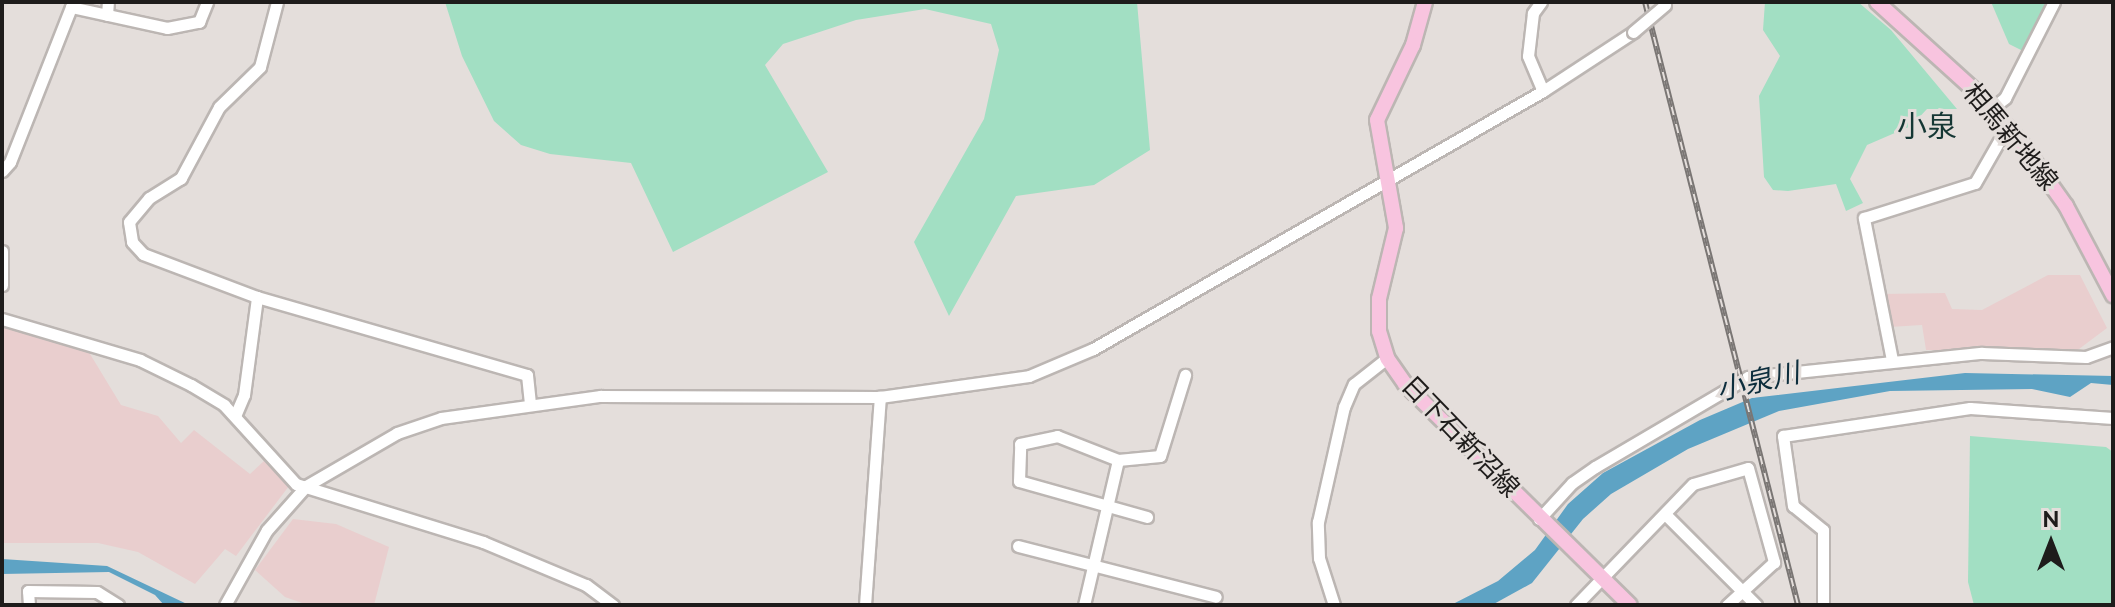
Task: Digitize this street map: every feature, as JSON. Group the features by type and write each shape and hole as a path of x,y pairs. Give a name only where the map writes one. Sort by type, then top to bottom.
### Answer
{"main road":[{"name":"日下石新沼線","path":"1425,2 1413,45 1377,120 1396,228 1379,299 1379,331 1387,358 1405,384 1542,522 1630,605"},
{"name":"相馬新地線","path":"1877,2 2007,127 2066,206 2113,295"}],"street":[{"path":"6,166 71,7 108,8 167,28 186,27 199,22 207,2"},
{"path":"277,2 260,67 219,107 181,178 149,198 129,222 132,242 143,254 257,297 527,375 530,405"},
{"path":"1541,2 1533,13 1528,56 1543,91"},
{"path":"1991,109 2005,98 2054,2"},
{"path":"225,605 267,530 306,486 397,433 441,418 600,396 880,397 1029,376 1093,349 1543,91 1633,32 1666,3"},
{"path":"1892,360 1864,218 1975,183 2007,127"},
{"path":"2,150 6,166"},
{"path":"2,251 2,285"},
{"path":"235,416 244,395 257,297"},
{"path":"2,319 140,360 191,385 235,416 284,475 306,486 483,542 586,585 613,605"},
{"path":"1542,522 1572,483 1748,377 1982,353 2086,357 2113,347"},
{"path":"1334,605 1319,558 1318,522 1344,407 1354,384 1387,358"},
{"path":"1147,517 1019,481 1020,444 1057,436 1118,460 1160,456 1185,375"},
{"path":"865,605 880,397"},
{"path":"1823,605 1823,530 1793,506 1783,436 1970,408 2113,418"},
{"path":"1084,605 1118,460"},
{"path":"1576,605 1693,484 1748,468 1774,562 1727,605"},
{"path":"1665,514 1756,605"},
{"path":"1018,546 1216,597"},
{"path":"29,605 28,591 97,599 118,605"}],"shaded area":[{"path":"2048,275 2080,275 2107,328 2075,352 1926,350 1922,325 1889,327 1882,294 1945,293 1952,309 1982,310"},
{"path":"2,325 87,349 121,405 158,416 181,443 194,430 250,474 264,461 289,486 236,556 225,549 195,584 138,552 98,543 2,543"},
{"path":"293,519 336,524 389,547 374,605 308,605 285,597 255,570"}],"green space":[{"path":"445,2 1137,2 1150,150 1094,185 1016,196 949,316 914,242 984,119 999,50 991,24 925,9 856,20 783,44 765,65 828,172 673,252 631,163 550,154 521,145 494,121 462,56"},
{"path":"1765,2 1858,2 1891,30 1957,109 1927,109 1911,126 1867,145 1850,179 1863,203 1846,211 1836,184 1788,191 1773,190 1764,177 1759,96 1780,56 1763,30"},
{"path":"1991,2 2046,2 2023,51 2009,44"},
{"path":"1970,436 2106,447 2113,452 2113,605 1974,605 1968,582"}],"water":[{"path":"1965,373 2113,376 2113,385 2091,383 2070,397 2032,389 1890,391 1779,411 1688,449 1611,494 1583,519 1532,583 1492,605 1451,605 1498,581 1535,550 1568,504 1603,473 1700,420 1752,398"},
{"path":"2,559 107,566 189,605 164,605 155,595 109,572 2,574"}],"railway":[{"path":"1645,2 1798,605"}],"district":[{"name":"小泉","path":"1927,127"}],"water label":[{"name":"小泉川","path":"1758,382"}]}
